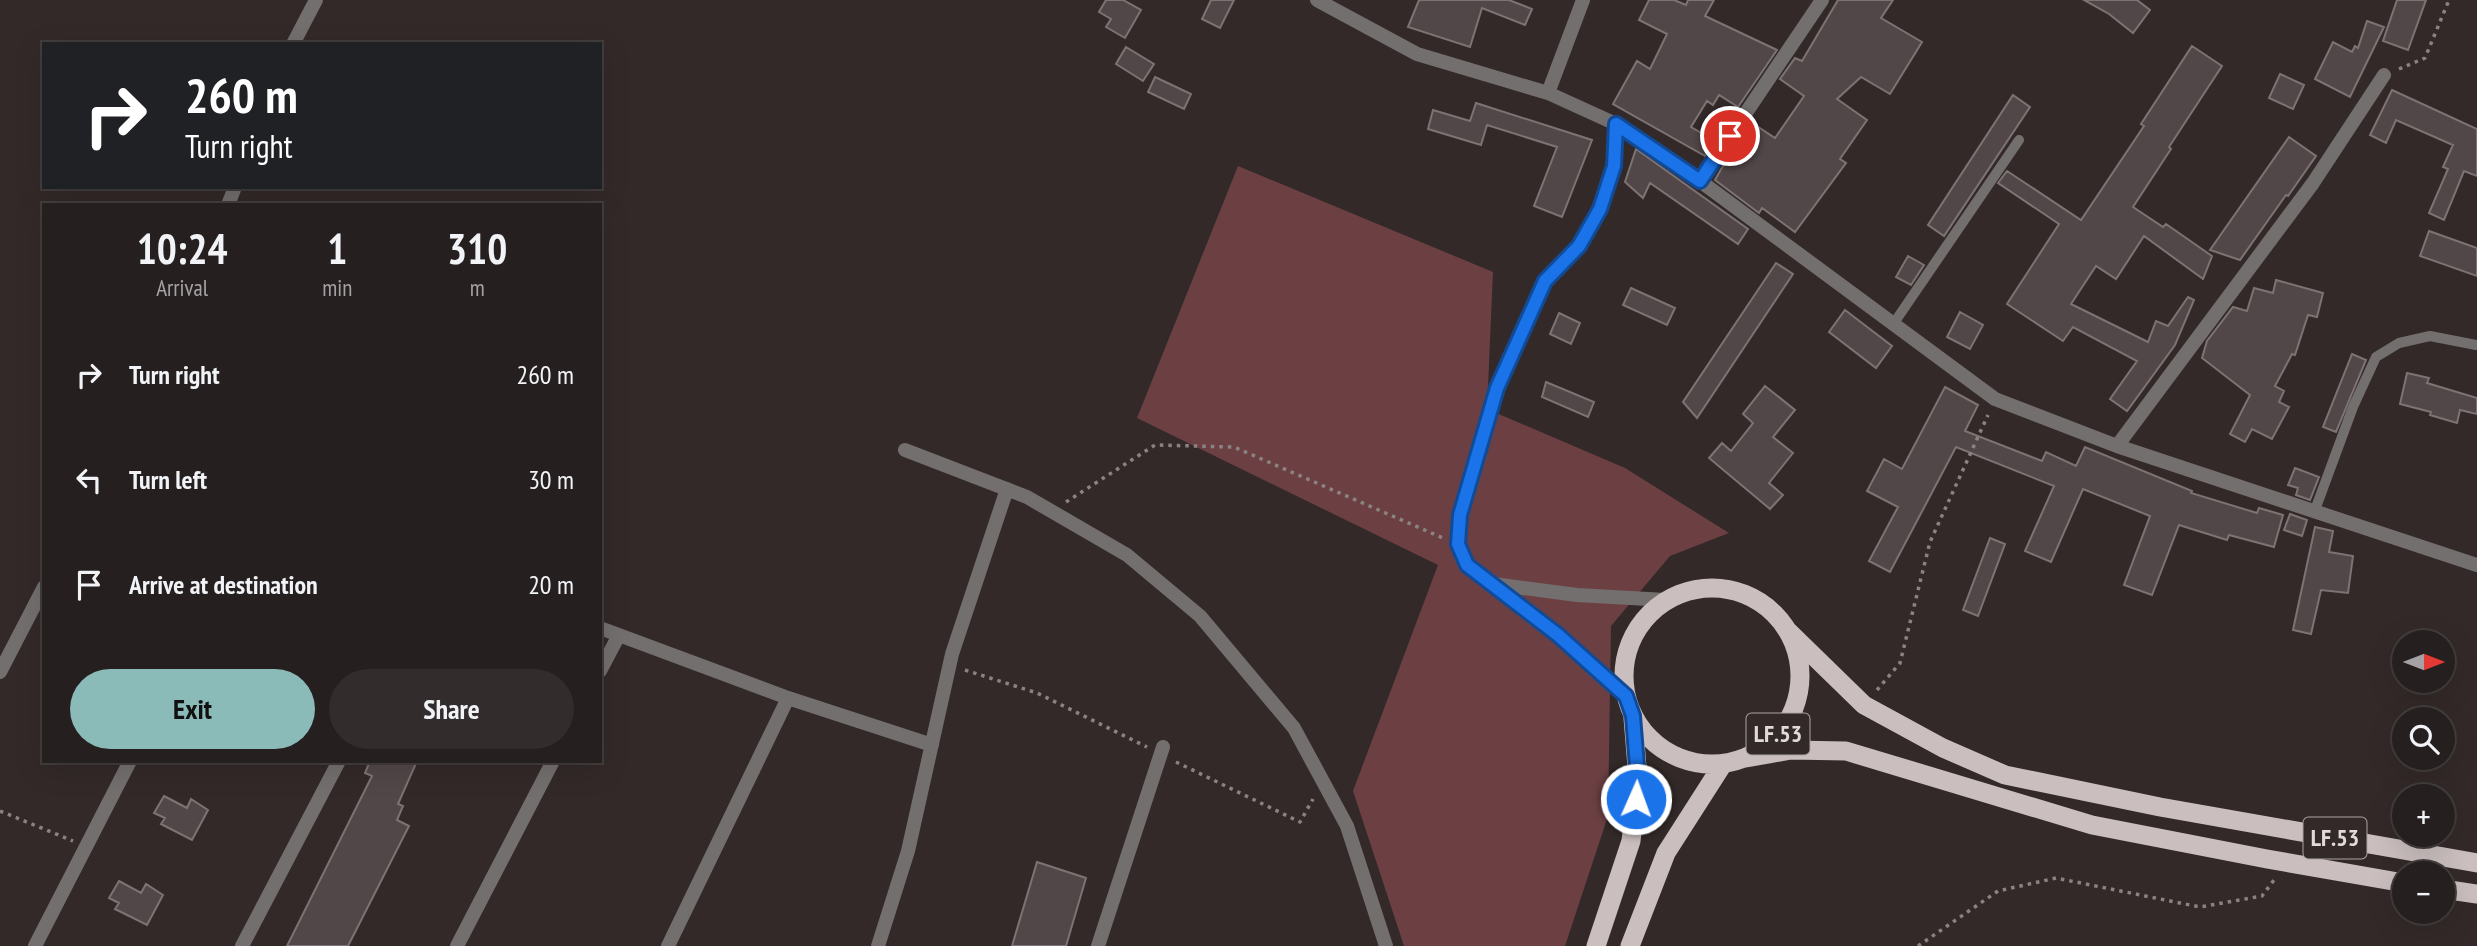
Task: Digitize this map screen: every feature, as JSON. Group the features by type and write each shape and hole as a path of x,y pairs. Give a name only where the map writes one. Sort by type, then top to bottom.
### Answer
{"highway":[{"name":"LF.53","path":"1596,946 1631,841 1638,779 1633,716 1626,696 1624,668 1631,641 1646,618 1666,600 1692,590 1719,588 1746,594 1770,608 1787,629 1864,705 1943,748 2005,775 2160,807 2477,863"},
{"name":"LF.53","path":"1746,758 1768,745 1785,726 1797,703 1801,678 1797,653 1787,629"},
{"name":"LF.53","path":"1633,716 1646,734 1662,749 1681,759 1702,764 1724,764 1791,750 1846,751 2092,825 2392,881"},
{"name":"LF.53","path":"1630,946 1666,853 1724,764"},
{"path":"2455,891 2477,894"}],"street":[{"path":"294,42 316,0"},
{"path":"1317,0 1417,54 1548,93 1616,124 1700,181 1994,399 2117,446 2477,565"},
{"path":"1548,93 1583,0"},
{"path":"1700,181 1822,0"},
{"path":"2117,446 2313,183 2384,75"},
{"path":"1616,124 1614,166 1600,209 1579,246 1545,281 1497,388 1460,515 1458,544 1467,565 1558,635 1626,696"},
{"path":"905,450 1027,497 1127,555 1200,616 1294,728 1347,826 1386,946"},
{"path":"878,946 908,851 949,665 1007,489"},
{"path":"1491,584 1577,595 1666,600"},
{"path":"0,672 42,591"},
{"path":"602,629 788,698 932,745"},
{"path":"602,667 619,635"},
{"path":"668,946 788,698"},
{"path":"1098,946 1161,752"},
{"path":"35,946 129,763"},
{"path":"242,946 338,763"},
{"path":"457,946 552,763"}],"lane":[{"path":"1894,323 2019,140"},
{"path":"2315,510 2353,407 2376,357 2399,343 2430,336 2476,345"}],"path":[{"path":"2384,75 2425,58 2449,0"},
{"path":"1864,705 1900,663 1930,542 1994,399"},
{"path":"1051,511 1155,445 1234,447 1458,544"},
{"path":"949,665 1037,693 1300,822 1316,794"},
{"path":"0,811 86,846"},
{"path":"1918,946 1998,891 2056,878 2200,907 2262,896 2287,863"}],"shaded area":[{"path":"1238,166 1493,272 1487,409 1625,468 1729,533 1670,556 1611,626 1608,816 1565,946 1404,946 1353,791 1438,565 1137,418"}],"building":[{"path":"1106,0 1123,0 1141,10 1125,38 1106,27 1111,19 1099,12"},
{"path":"1211,0 1234,0 1220,28 1202,19"},
{"path":"1419,0 1509,0 1532,9 1525,25 1482,8 1470,47 1408,27"},
{"path":"1649,0 1674,0 1686,5 1688,0 1714,0 1705,16 1777,50 1738,107 1719,95 1713,105 1707,101 1691,127 1715,141 1705,156 1613,104 1637,61 1650,69 1667,34 1639,20"},
{"path":"1838,0 1893,0 1881,18 1922,42 1890,94 1861,77 1837,99 1867,120 1840,159 1846,163 1795,232 1762,208 1759,213 1715,180 1732,150 1734,152 1754,124 1775,138 1804,96 1780,79 1795,58 1802,61"},
{"path":"2084,0 2137,0 2150,10 2133,33 2109,14"},
{"path":"2397,0 2426,0 2408,50 2383,41"},
{"path":"2367,21 2384,27 2350,97 2315,79 2333,42 2352,52 2355,46 2358,48"},
{"path":"2192,46 2222,66 2133,207 2163,227 2166,224 2212,256 2203,279 2144,236 2116,279 2096,266 2071,304 2148,342 2156,321 2168,326 2188,297 2194,300 2175,345 2127,411 2110,399 2137,361 2073,327 2063,341 2007,304 2059,224 1998,183 2007,171 2081,220 2144,126 2141,124"},
{"path":"1126,47 1154,64 1143,81 1116,64"},
{"path":"2280,74 2304,85 2293,109 2269,98"},
{"path":"1155,77 1191,94 1184,109 1148,92"},
{"path":"2392,90 2477,129 2477,176 2464,171 2444,220 2429,213 2448,169 2443,167 2453,145 2396,120 2386,143 2370,135"},
{"path":"2013,95 2030,107 1944,236 1928,225"},
{"path":"1476,103 1592,140 1562,217 1534,206 1557,147 1487,125 1481,145 1428,129 1433,110 1470,121"},
{"path":"2289,137 2316,156 2240,260 2210,250"},
{"path":"1636,149 1748,229 1738,244 1650,183 1643,198 1625,182"},
{"path":"2429,231 2477,248 2477,276 2420,256"},
{"path":"1908,256 1924,265 1911,285 1896,277"},
{"path":"1776,263 1793,274 1697,418 1683,402"},
{"path":"2276,280 2323,293 2317,317 2308,315 2295,355 2292,354 2275,386 2284,391 2279,402 2289,407 2272,439 2252,429 2245,442 2230,434 2250,395 2202,358 2207,341 2233,307 2247,311 2254,288 2273,293"},
{"path":"1631,288 1675,308 1667,325 1623,305"},
{"path":"1845,310 1892,346 1876,368 1829,332"},
{"path":"1960,312 1983,325 1970,349 1947,337"},
{"path":"1559,313 1580,323 1571,344 1550,334"},
{"path":"2352,354 2366,360 2336,432 2323,427"},
{"path":"2407,373 2429,378 2427,383 2477,398 2477,414 2460,410 2457,423 2430,415 2431,412 2400,404"},
{"path":"1546,382 1594,402 1588,417 1542,397"},
{"path":"1765,386 1795,410 1773,437 1793,453 1769,483 1783,495 1770,509 1709,458 1722,443 1731,451 1753,423 1743,414"},
{"path":"1945,387 1978,405 1965,431 2042,461 2046,452 2076,466 2085,447 2192,491 2191,493 2257,513 2259,508 2283,515 2274,547 2229,535 2227,540 2179,525 2152,595 2124,585 2150,516 2083,489 2051,562 2025,551 2054,486 1956,447 1890,572 1869,561 1898,507 1867,491 1884,459 1902,469"},
{"path":"2295,468 2319,477 2310,500 2296,495 2298,488 2288,485"},
{"path":"2290,514 2307,520 2302,536 2284,530"},
{"path":"2315,527 2333,531 2329,552 2353,556 2348,593 2321,590 2311,634 2293,630"},
{"path":"1990,538 2005,544 1978,616 1963,610"},
{"path":"369,763 416,763 398,804 403,806 397,820 409,826 348,946 287,946 372,776 365,773"},
{"path":"164,796 187,808 191,799 208,810 192,840 161,824 165,818 154,813"},
{"path":"1037,862 1086,878 1066,946 1012,946"},
{"path":"119,881 141,893 146,884 163,895 147,925 115,909 119,903 109,898"}],"route":[{"path":"1636,799 1638,779 1633,716 1626,696 1558,635 1467,565 1458,544 1460,515 1497,388 1545,281 1579,246 1600,209 1614,166 1616,124 1700,181 1730,136"}]}
